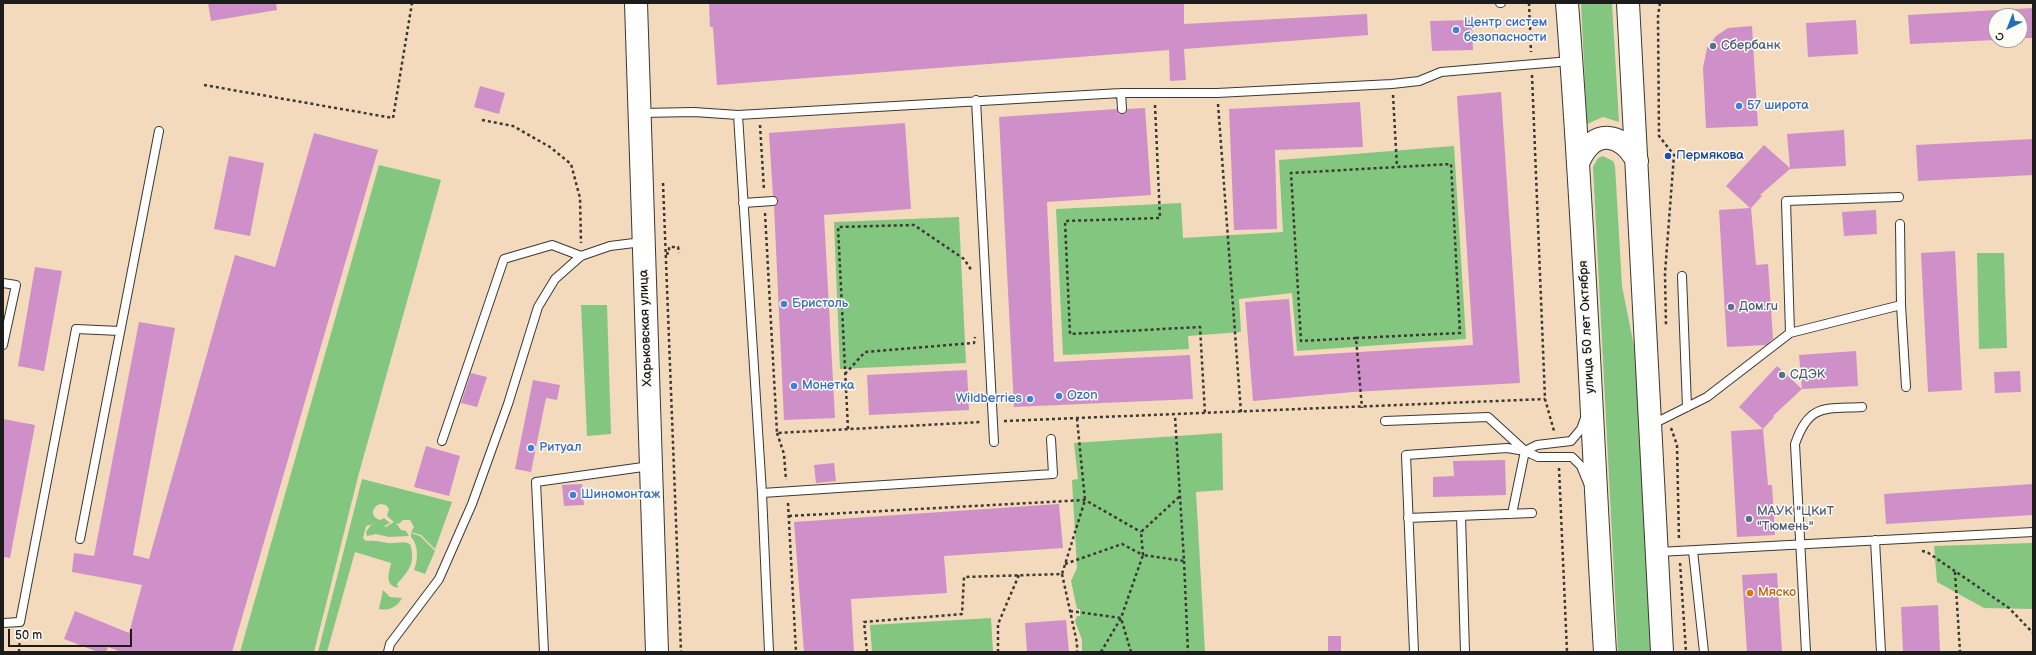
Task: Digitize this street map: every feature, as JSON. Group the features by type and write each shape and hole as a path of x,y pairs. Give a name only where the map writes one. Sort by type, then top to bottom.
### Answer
{"main road":[{"name":"Харьковская улица","path":"636,3 638,113 657,652"},
{"name":"улица 50 лет Октября","path":"1567,3 1579,161 1590,404 1605,652"},
{"path":"1628,3 1662,652"},
{"path":"1579,161 1584,149 1594,140 1607,137 1620,140 1630,149 1636,160"}],"lane":[{"path":"638,113 694,112 738,115 976,100 1121,93 1217,92 1392,84 1418,81 1441,72 1572,61"},
{"path":"1121,93 1122,106"},
{"path":"976,100 994,442"},
{"path":"738,115 762,493 769,652"},
{"path":"80,539 159,131"},
{"path":"1790,333 1786,201 1899,197"},
{"path":"743,203 773,201"},
{"path":"1900,224 1901,305 1906,387"},
{"path":"388,652 390,644 438,579 472,504 508,404 538,307 555,279 581,256 610,246 643,242"},
{"path":"442,441 504,259 552,245 581,256"},
{"path":"1682,276 1687,407"},
{"path":"3,283 16,285 3,345"},
{"path":"1651,425 1707,397 1790,333 1901,305"},
{"path":"3,623 20,622 76,328 120,331"},
{"path":"1525,451 1538,445 1570,441 1581,429 1590,404"},
{"path":"1806,652 1795,444 1800,430 1809,418 1821,409 1862,407"},
{"path":"1385,421 1488,417 1525,451"},
{"path":"762,493 1052,474 1051,439"},
{"path":"1414,652 1406,455 1507,448 1525,451 1538,457 1572,457 1581,466 1596,500"},
{"path":"1512,514 1525,451"},
{"path":"544,652 536,482 650,466"},
{"path":"1408,518 1532,514"},
{"path":"1461,516 1465,652"},
{"path":"1657,552 2033,532"},
{"path":"1875,540 1881,652"},
{"path":"1693,551 1704,652"}],"path":[{"path":"204,85 393,118 412,3"},
{"path":"1528,3 1532,64 1545,399 1557,443"},
{"path":"1659,136 1658,16 1660,3"},
{"path":"1392,84 1397,167"},
{"path":"1217,92 1241,413"},
{"path":"1122,106 1155,102 1160,218 1065,221 1070,334 1200,327 1205,414"},
{"path":"482,120 513,126 550,147 571,164 580,198 581,256"},
{"path":"760,122 777,433 784,454 789,516 796,652"},
{"path":"1451,164 1460,332 1356,338 1301,341 1291,173 1451,164"},
{"path":"663,182 681,652"},
{"path":"848,429 838,227 914,225 964,259 986,292"},
{"path":"666,254 669,254 669,247 678,247 679,253"},
{"path":"845,374 865,352 974,343 976,335"},
{"path":"1356,338 1362,408"},
{"path":"777,433 992,422 1175,416 1545,399"},
{"path":"1175,416 1188,652"},
{"path":"1077,419 1085,500 1062,574 1078,652"},
{"path":"1558,456 1567,652"},
{"path":"1141,532 1180,496"},
{"path":"789,516 1085,500 1141,532"},
{"path":"1101,652 1121,618 1143,555 1141,532"},
{"path":"1065,564 1122,544 1143,555 1184,561"},
{"path":"1919,550 1926,552 2009,608 2033,632"},
{"path":"1955,572 1960,652"},
{"path":"867,652 864,622 962,614 964,577 1062,574"},
{"path":"998,652 998,624 1019,575"},
{"path":"1070,611 1121,618"},
{"path":"1121,618 1131,652"},
{"path":"19,652 20,622"}],"green space":[{"path":"1581,3 1612,3 1619,122 1603,117 1587,124"},
{"path":"1454,146 1466,339 1297,351 1292,293 1239,299 1241,332 1188,336 1189,349 1063,355 1056,209 1181,203 1183,238 1283,232 1279,160"},
{"path":"1603,156 1613,161 1615,166 1622,286 1635,351 1651,652 1618,652 1593,167 1598,158"},
{"path":"379,165 441,180 359,473 314,652 240,652"},
{"path":"959,217 966,363 840,369 834,222"},
{"path":"1977,253 2004,253 2007,348 1979,349"},
{"path":"581,305 607,305 611,434 587,436"},
{"path":"1222,433 1223,490 1196,492 1205,652 1082,652 1082,640 1075,621 1077,616 1080,616 1080,609 1077,609 1071,581 1077,568 1072,480 1078,479 1074,443"},
{"path":"362,479 452,502 435,549 421,535 411,532 414,527 410,520 403,520 399,524 396,523 401,530 406,531 409,536 389,537 376,534 367,536 366,532 371,525 377,523 366,526 363,538 366,541 391,543 405,542 410,544 412,550 412,561 405,575 397,584 398,588 391,584 388,578 391,563 355,552 327,652 318,652","holes":["377,505 386,505 389,509 387,516 394,522 386,527 384,526 390,523 384,518 381,520 377,519 373,515 373,510"]},
{"path":"411,533 420,536 435,551 425,574 414,570 417,549 411,537"},
{"path":"2032,543 2033,609 1984,608 1937,582 1934,546"},
{"path":"383,590 390,597 402,598 393,608 379,609"},
{"path":"991,618 993,652 872,652 870,625"}],"building":[{"path":"208,3 276,3 277,10 211,21"},
{"path":"709,3 1184,3 1184,24 1367,14 1368,35 1184,49 1186,80 1170,81 1169,50 717,85 713,27 710,27"},
{"path":"2028,8 2033,8 2033,38 2028,38"},
{"path":"1988,11 1988,40 1910,44 1908,15"},
{"path":"1472,20 1473,50 1432,51 1430,21"},
{"path":"1856,20 1858,54 1808,57 1806,23"},
{"path":"1752,26 1758,126 1706,128 1703,68 1707,48 1716,36 1728,28"},
{"path":"480,86 505,93 499,114 474,107"},
{"path":"1501,92 1520,383 1353,392 1253,401 1245,302 1289,299 1294,356 1473,345 1457,96"},
{"path":"1360,102 1363,147 1275,150 1277,229 1234,230 1229,109"},
{"path":"1145,108 1151,195 1047,202 1054,362 1190,355 1193,399 1014,407 999,117 1117,109 1119,114 1123,114 1127,109"},
{"path":"905,123 911,209 824,215 835,418 784,420 774,206 778,201 777,198 773,196 769,133"},
{"path":"1844,130 1846,166 1790,169 1760,195 1762,196 1751,208 1756,265 1768,264 1773,339 1766,345 1727,347 1719,210 1750,208 1726,186 1764,145 1790,168 1787,134"},
{"path":"314,133 378,150 232,652 121,652 108,647 106,652 98,652 64,639 75,611 129,633 142,585 72,572 74,553 94,556 139,322 175,328 133,555 149,559 235,255 275,267"},
{"path":"2033,139 2033,175 1918,181 1916,145"},
{"path":"229,156 264,163 250,236 214,229"},
{"path":"1876,210 1877,234 1844,236 1842,212"},
{"path":"1955,251 1962,390 1928,392 1921,253"},
{"path":"35,267 62,271 44,371 18,366"},
{"path":"1856,351 1858,386 1802,389 1799,355"},
{"path":"1777,366 1802,389 1773,416 1774,417 1763,429 1739,407"},
{"path":"967,370 969,410 869,415 867,375"},
{"path":"2020,371 2021,392 1995,393 1994,372"},
{"path":"471,373 487,377 477,407 461,403"},
{"path":"533,380 560,385 557,400 546,398 531,472 515,469"},
{"path":"3,419 35,425 10,558 3,557"},
{"path":"1763,429 1768,485 1772,485 1775,535 1737,537 1731,431"},
{"path":"426,446 460,456 449,496 414,487"},
{"path":"1505,460 1506,495 1433,497 1433,477 1454,476 1453,461"},
{"path":"834,463 836,481 816,483 814,465"},
{"name":"Шиномонтаж","path":"582,484 584,505 564,506 562,485"},
{"path":"2033,484 2033,515 1886,524 1884,494"},
{"path":"1059,504 1063,548 944,556 947,593 851,599 854,652 804,652 794,522"},
{"path":"1777,573 1782,652 1747,652 1742,575"},
{"path":"1938,605 1940,652 1903,652 1901,607"},
{"path":"1066,620 1069,652 1027,652 1025,623"},
{"path":"1328,636 1341,636 1341,652 1328,652"}],"place":[{"name":"Центр систем безопасности","path":"1456,30"},
{"name":"Сбербанк","path":"1713,46"},
{"name":"57 широта","path":"1739,106"},
{"name":"Пермякова","path":"1668,156"},
{"name":"Бристоль","path":"784,304"},
{"name":"Дом.ru","path":"1731,307"},
{"name":"СДЭК","path":"1782,375"},
{"name":"Монетка","path":"794,386"},
{"name":"Ozon","path":"1059,396"},
{"name":"Wildberries","path":"1030,399"},
{"name":"Ритуал","path":"531,448"},
{"name":"Шиномонтаж","path":"573,495"},
{"name":"МАУК \"ЦКиТ \"Тюмень\"","path":"1749,519"},
{"name":"Мяско","path":"1750,593"}]}
